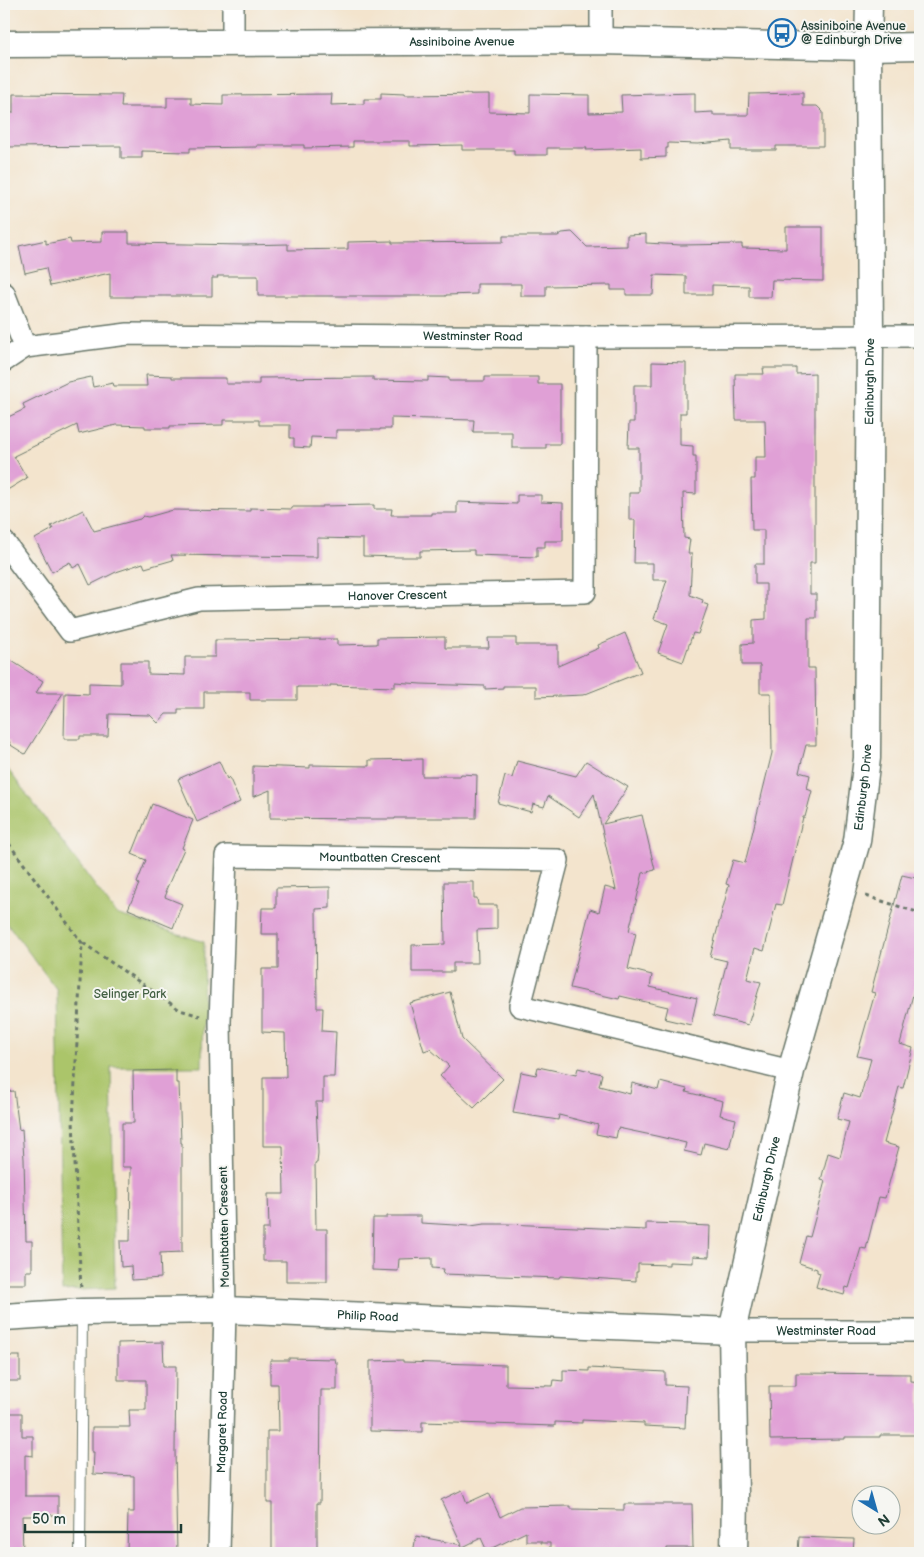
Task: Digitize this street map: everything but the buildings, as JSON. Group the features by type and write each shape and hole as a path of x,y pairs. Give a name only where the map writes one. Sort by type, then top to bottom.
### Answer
{"street":[{"path":"232,4 232,42"},
{"path":"601,4 601,41"},
{"name":"Edinburgh Drive","path":"734,1553 735,1496 732,1331 791,1071 857,840 867,758 870,336 869,4"},
{"name":"Assiniboine Avenue","path":"4,44 601,41 868,47 920,46"},
{"path":"4,293 26,347 4,361"},
{"name":"Westminster Road","path":"26,347 128,334 586,337 920,336"},
{"name":"Hanover Crescent","path":"4,542 70,631 199,600 585,592 586,337"},
{"name":"Mountbatten Crescent","path":"225,1310 220,1022 226,856 558,860 520,1006 791,1071"},
{"name":"Philip Road","path":"4,1316 82,1312 225,1310 732,1331"},
{"name":"Margaret Road","path":"219,1553 225,1310"},
{"name":"Westminster Road","path":"732,1331 920,1331"}],"lane":[{"path":"80,1553 82,1312"}],"path":[{"path":"4,837 82,943 180,1010 220,1022"},
{"path":"844,889 920,913"},
{"path":"82,943 73,1121 82,1312"}],"green space":[{"name":"Selinger Park","path":"4,764 116,914 204,942 202,1067 111,1067 115,1288 62,1291 57,990 4,919"}],"place":[{"name":"Assiniboine Avenue @ Edinburgh Drive","path":"782,33"}]}
